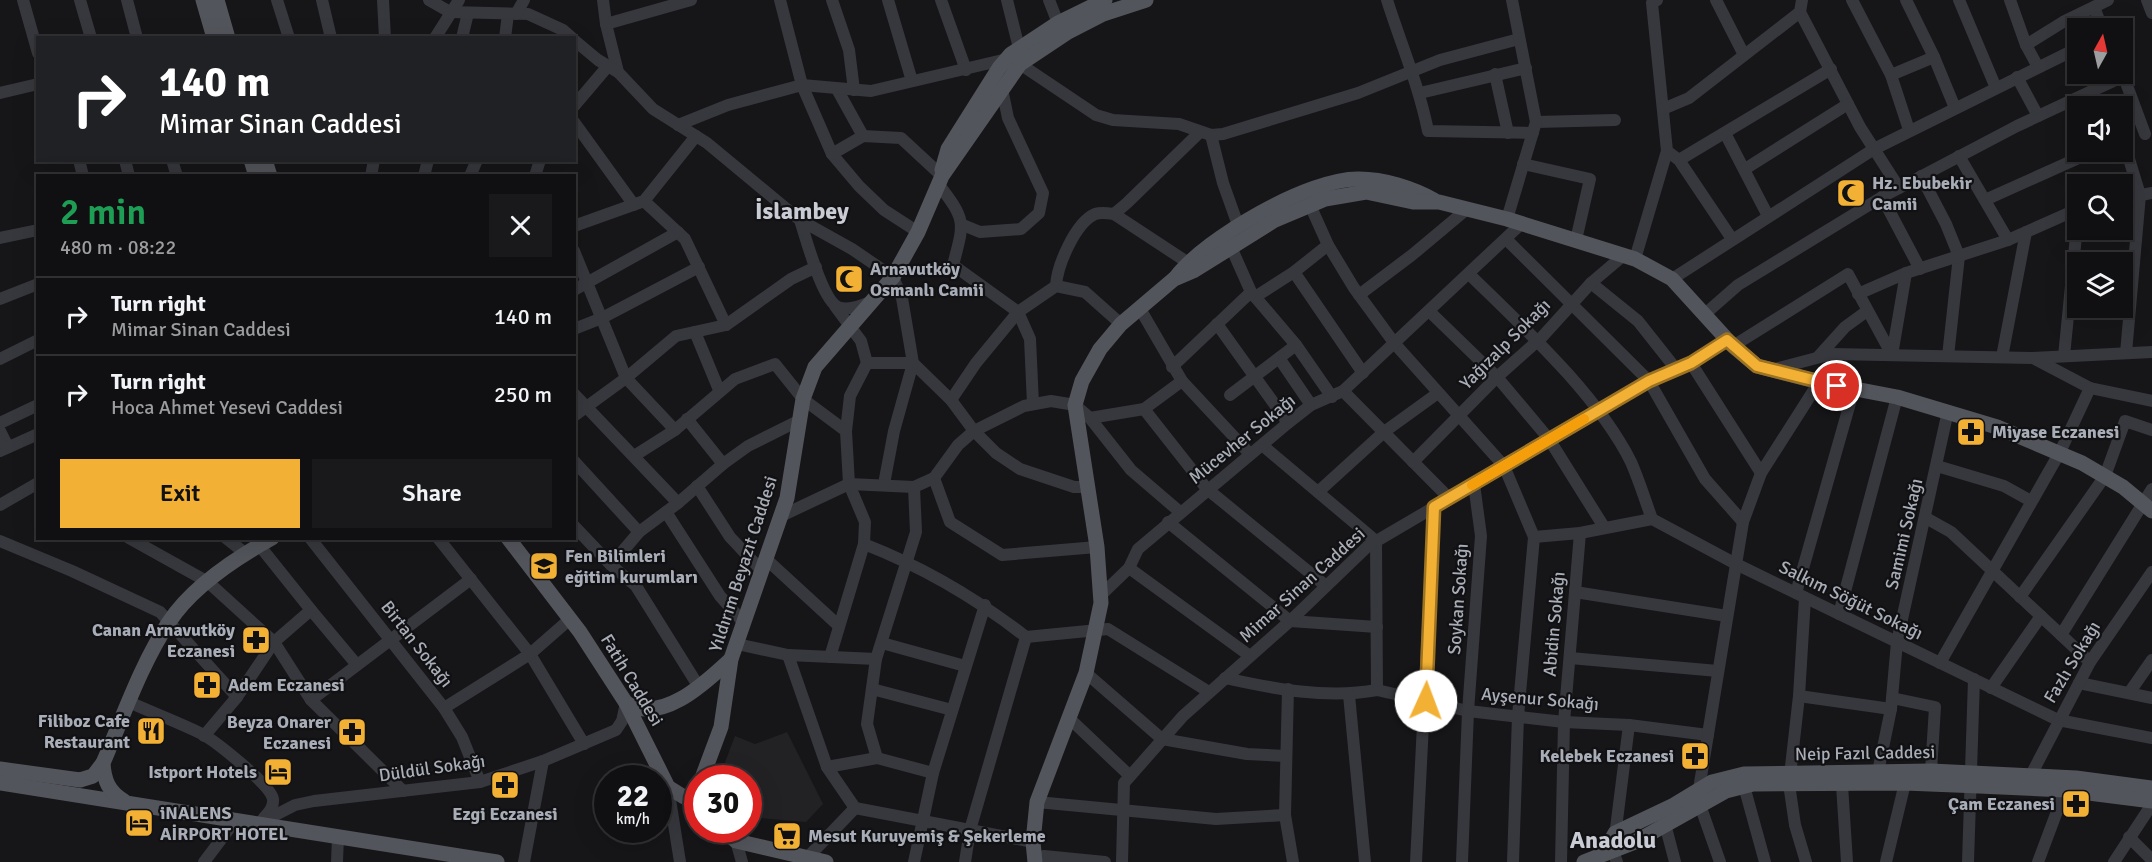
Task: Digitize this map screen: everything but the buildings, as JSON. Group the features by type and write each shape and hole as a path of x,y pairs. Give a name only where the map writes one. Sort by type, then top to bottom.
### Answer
{"main road":[{"path":"203,0 213,36"},
{"path":"217,0 227,36"},
{"path":"940,180 943,161 948,149 1014,62 1020,48 1058,23 1105,0"},
{"name":"Yıldırım Beyazıt Caddesi","path":"707,765 721,728 731,659 791,482 803,399 815,367 849,325 893,278 918,232 940,180 1002,89 1014,62 1103,14 1146,0"},
{"path":"1042,860 1033,842 1037,802 1086,673 1096,631 1100,596 1097,547 1075,405 1088,369 1100,349 1121,324 1174,279 1187,262 1238,225 1288,199 1348,180 1372,180 1400,186 1439,202"},
{"path":"1174,279 1195,270 1275,220 1338,196 1366,192 1467,208 1630,257 1672,279 1730,343 1752,363 1770,370 1897,397 1948,411 2060,452 2105,476 2148,507"},
{"name":"Fatih Caddesi","path":"510,540 570,619 626,703 657,765"},
{"path":"0,769 80,780 93,776 103,764 129,702 170,621 208,582 259,546"},
{"path":"626,703 636,710 662,707 703,684 731,659"},
{"path":"703,684 717,684 727,696"},
{"path":"103,764 103,776 108,787 126,802"},
{"name":"Neip Fazıl Caddesi","path":"1615,833 1674,805 1700,797 1734,775 1789,779 1878,772 1931,771 1971,779 2031,775 2152,788"},
{"path":"1584,862 1611,856 1665,824 1700,797 1744,786 1789,779 1842,785 1971,779 2152,802"},
{"path":"0,783 497,862"},
{"path":"1037,802 1042,860"},
{"path":"1611,856 1615,833"},
{"path":"745,843 826,862"}],"street":[{"path":"23,0 36,46"},
{"path":"80,0 90,36"},
{"path":"127,0 136,36"},
{"path":"277,0 288,36"},
{"path":"322,0 331,36"},
{"path":"383,0 385,36"},
{"path":"429,0 450,12 528,14 563,30 570,36"},
{"path":"436,36 459,0"},
{"path":"506,36 512,14 524,0"},
{"path":"603,0 613,69"},
{"path":"606,24 691,0"},
{"path":"780,0 802,85 832,154 859,186 884,210 918,232"},
{"path":"832,0 849,50 854,90"},
{"path":"888,0 912,81"},
{"path":"941,0 966,70"},
{"path":"1008,0 1020,48"},
{"path":"1049,0 1058,23"},
{"path":"1387,0 1409,71 1420,93 1428,131 1508,133 1534,128 1616,120"},
{"path":"1512,0 1526,68 1534,128 1524,164 1514,221"},
{"path":"1630,257 1668,151 1652,3 1657,0"},
{"path":"1716,0 1744,55"},
{"path":"1852,0 1891,75 1909,130"},
{"path":"1906,0 1934,57 1955,108"},
{"path":"1959,0 1996,88"},
{"path":"2010,0 2026,45 2038,67"},
{"path":"2026,45 2063,22 2108,0"},
{"path":"2146,0 2152,13"},
{"path":"1663,109 1689,98 1801,6 1848,104 1899,188"},
{"path":"2094,7 2098,18"},
{"path":"462,36 468,13"},
{"path":"678,125 728,105 802,85 871,91 1014,62 1096,115 1113,120 1179,124 1206,134 1223,135 1358,93 1409,71 1520,39"},
{"path":"576,41 613,69 652,109 696,136 800,220 852,249 893,278 902,298 913,363 894,431 884,484"},
{"path":"1672,279 1874,149 2067,53"},
{"path":"1891,75 1934,57"},
{"path":"1420,93 1526,68"},
{"path":"576,104 613,69"},
{"path":"1679,160 1831,69"},
{"path":"1495,74 1508,133"},
{"path":"2017,77 2038,116"},
{"path":"0,93 36,84"},
{"path":"1705,314 1738,285 1882,197 2103,84"},
{"path":"2127,84 2149,132 2133,136"},
{"path":"837,89 863,136"},
{"path":"963,225 980,232 1021,229 1039,213 1043,193 1008,118 1002,89"},
{"path":"1745,169 1848,104"},
{"path":"576,124 639,203 685,239 726,325"},
{"path":"1725,133 1768,216"},
{"path":"1114,214 1206,134"},
{"path":"1206,134 1238,225"},
{"path":"576,225 639,203 696,136"},
{"path":"832,154 863,136 901,138 940,180 963,225 953,265 1018,312 1030,339 1033,404"},
{"path":"1668,151 1679,160 1732,239"},
{"path":"1959,156 2008,240"},
{"path":"1985,200 2070,162"},
{"path":"2126,353 2146,194 2133,162"},
{"path":"1524,164 1590,178 1576,240"},
{"path":"1921,176 1946,224 1959,256 1948,356"},
{"path":"1882,197 1920,269"},
{"path":"1310,205 1328,245 1359,295 1395,344 1504,466 1534,537 1518,716 1513,862"},
{"path":"1359,295 1412,255 1467,208"},
{"path":"1056,286 1057,267 1064,252 1087,220 1102,212 1114,214 1187,262"},
{"path":"1892,355 1858,294 1906,273 2008,240 2067,214"},
{"path":"800,220 825,293 861,340 867,363 850,396 846,431 849,484 865,522 864,544 830,657"},
{"name":"Mücevher Sokağı","path":"1100,596 1129,568 1138,549 1168,522 1311,405 1338,394 1363,373 1507,240 1514,221"},
{"path":"0,238 36,230"},
{"path":"576,289 588,285 678,232"},
{"path":"2002,357 2026,232"},
{"path":"1507,240 1649,381 1705,478 1743,522"},
{"path":"2064,356 2076,240"},
{"path":"1172,367 1217,324 1253,294 1294,272 1328,245"},
{"path":"1231,247 1253,294 1338,394 1384,432 1449,498"},
{"path":"576,256 626,378 675,430"},
{"name":"Yağızalp Sokağı","path":"1413,462 1497,377 1537,341 1591,283 1630,257"},
{"path":"576,328 602,318 699,267"},
{"path":"576,414 626,378 676,336 726,325 790,279 816,267"},
{"path":"1294,272 1363,373"},
{"path":"1892,355 1906,273"},
{"path":"1469,274 1537,341 1597,411 1630,462 1652,519 1580,533 1534,537"},
{"name":"Mimar Sinan Caddesi","path":"1122,862 1124,783 1183,716 1376,541 1649,381 1730,343 1848,274 1858,294"},
{"path":"1591,283 1638,321 1676,369"},
{"path":"0,299 36,285"},
{"path":"951,400 976,363 1018,312 1056,286 1085,292 1121,324"},
{"path":"835,306 845,309 870,302"},
{"path":"1139,307 1182,381 1250,454"},
{"path":"1429,311 1497,377 1549,439 1604,527"},
{"path":"1818,357 1845,327 1867,311"},
{"path":"1217,324 1256,375 1288,423"},
{"path":"695,332 719,390"},
{"path":"0,359 36,341"},
{"path":"1230,395 1296,345"},
{"path":"1770,370 1832,354 2032,358 2152,352"},
{"path":"1280,358 1311,405"},
{"path":"2032,358 2090,388 2152,401"},
{"path":"867,363 913,363 951,400 974,431 996,453 1020,469 1074,487 1087,487"},
{"path":"1691,363 1761,473"},
{"path":"634,456 675,430 719,390 755,369 775,364 803,399 846,431"},
{"path":"1090,418 1144,409 1182,381"},
{"path":"1720,862 1700,797 1743,522 1761,473 1819,382"},
{"path":"1940,663 1991,569 2060,452 2090,388"},
{"path":"1806,862 1795,825 1789,779 1799,696 1800,596 1854,389"},
{"path":"1318,492 1384,432 1438,393"},
{"path":"576,396 678,503"},
{"path":"1839,614 1897,397"},
{"path":"781,516 849,484 914,487 934,478 958,445 974,431 1033,404 1051,402 1075,405 1090,418 1131,470 1180,512"},
{"path":"0,423 36,406"},
{"path":"1144,409 1207,489 1326,586"},
{"name":"Samimi Sokağı","path":"1878,772 1892,704 1897,642 1948,411"},
{"path":"687,419 723,464"},
{"path":"611,565 639,532 678,503 723,464 748,446 800,420"},
{"path":"2020,597 2105,476 2125,421 2152,430"},
{"path":"0,431 4,449 36,435"},
{"path":"1225,678 1288,689 1349,695 1377,690 1376,541 1262,445"},
{"path":"576,463 639,532"},
{"path":"1937,466 2004,486 2031,501"},
{"path":"934,478 950,522 1002,555 1097,547"},
{"path":"0,505 36,484"},
{"name":"Soykan Sokağı","path":"1462,862 1468,711 1481,536 1474,484"},
{"path":"697,486 730,537 839,626"},
{"path":"877,758 867,724 876,659 916,532 914,487"},
{"path":"2061,635 2148,507 2152,489"},
{"path":"1416,862 1426,701 1434,507"},
{"path":"666,512 720,596 744,623"},
{"path":"1926,518 1951,532 2090,662"},
{"name":"Salkım Söğüt Sokağı","path":"1652,519 1800,596 2058,720 2152,738"},
{"path":"1168,522 1290,621 1377,627"},
{"path":"576,528 611,565 636,586 703,684"},
{"name":"Abidin Sokağı","path":"1561,862 1564,722 1580,533"},
{"path":"133,540 208,582 273,642 311,700 403,791"},
{"path":"234,540 259,546 357,665"},
{"name":"Birtan Sokağı","path":"312,540 444,708 462,738 480,782"},
{"path":"440,540 530,654 584,744"},
{"path":"0,541 160,612 237,697"},
{"path":"864,544 906,561 985,605 1026,637 1108,629 1209,692"},
{"path":"1129,568 1250,656"},
{"name":"Fazlı Sokağı","path":"2031,775 2090,662 2152,572"},
{"path":"311,700 471,579"},
{"path":"1575,592 1727,616"},
{"path":"914,862 933,773 985,605"},
{"path":"204,736 237,697 273,642 311,610"},
{"path":"1991,688 2041,616"},
{"path":"444,708 530,654 570,619"},
{"path":"965,862 970,830 1026,637"},
{"path":"737,644 788,654 876,659"},
{"path":"882,644 966,666"},
{"path":"788,654 827,767 855,808 1033,842"},
{"path":"1570,658 1718,671"},
{"path":"2129,693 2152,660"},
{"path":"1086,673 1162,739 1247,754 1286,756"},
{"path":"1968,862 1974,679"},
{"path":"2079,683 2152,698"},
{"path":"872,689 952,710"},
{"path":"1288,689 1285,815 1293,862"},
{"name":"Ayşenur Sokağı","path":"1377,690 1468,711 1564,722 1629,725 1708,735"},
{"path":"1349,695 1365,862"},
{"path":"1799,696 1935,707 1931,771"},
{"path":"129,702 204,736 252,774 272,795 272,808 258,824"},
{"name":"Düldül Sokağı","path":"258,824 295,805 314,801 480,782 543,761 616,730 626,703"},
{"path":"1070,719 1130,776"},
{"path":"1615,833 1629,725"},
{"path":"827,767 877,758 933,773"},
{"path":"524,862 543,761"},
{"path":"1886,862 1905,783"},
{"path":"1842,785 1847,862"},
{"path":"1744,786 1765,862"},
{"path":"2038,862 2065,790"},
{"path":"1037,802 1216,819 1285,815"},
{"path":"2114,862 2152,802"},
{"path":"808,857 855,808"},
{"name":"Fatih Caddesi","path":"672,812 680,862"},
{"path":"204,862 236,821"},
{"path":"1665,824 1675,862"},
{"path":"337,862 338,837"},
{"path":"2129,837 2152,860"},
{"path":"737,843 742,862"},
{"path":"1042,860 1105,862"}],"shaded area":[{"path":"787,732 823,804 806,822 762,818 762,765 724,765 735,736 755,744"}],"slow traffic":[{"path":"1472,485 1584,419"}],"place":[{"name":"Hz. Ebubekir Camii","path":"1851,193"},
{"name":"Arnavutköy Osmanlı Camii","path":"849,279"},
{"name":"Miyase Eczanesi","path":"1971,432"},
{"name":"Fen Bilimleri eğitim kurumları","path":"544,566"},
{"name":"Canan Arnavutköy Eczanesi","path":"256,640"},
{"name":"Adem Eczanesi","path":"207,685"},
{"name":"Filiboz Cafe Restaurant","path":"151,731"},
{"name":"Beyza Onarer Eczanesi","path":"352,732"},
{"name":"Kelebek Eczanesi","path":"1695,756"},
{"name":"Istport Hotels","path":"278,772"},
{"name":"Ezgi Eczanesi","path":"505,785"},
{"name":"Çam Eczanesi","path":"2076,804"},
{"name":"iNALENS AİRPORT HOTEL","path":"139,823"},
{"name":"Mesut Kuruyemiş & Şekerleme","path":"787,836"}],"district":[{"name":"İslambey","path":"802,211"},
{"name":"Anadolu","path":"1613,840"}],"route":[{"path":"1426,701 1434,507 1649,381 1691,363 1727,340 1757,366 1837,386"}]}
